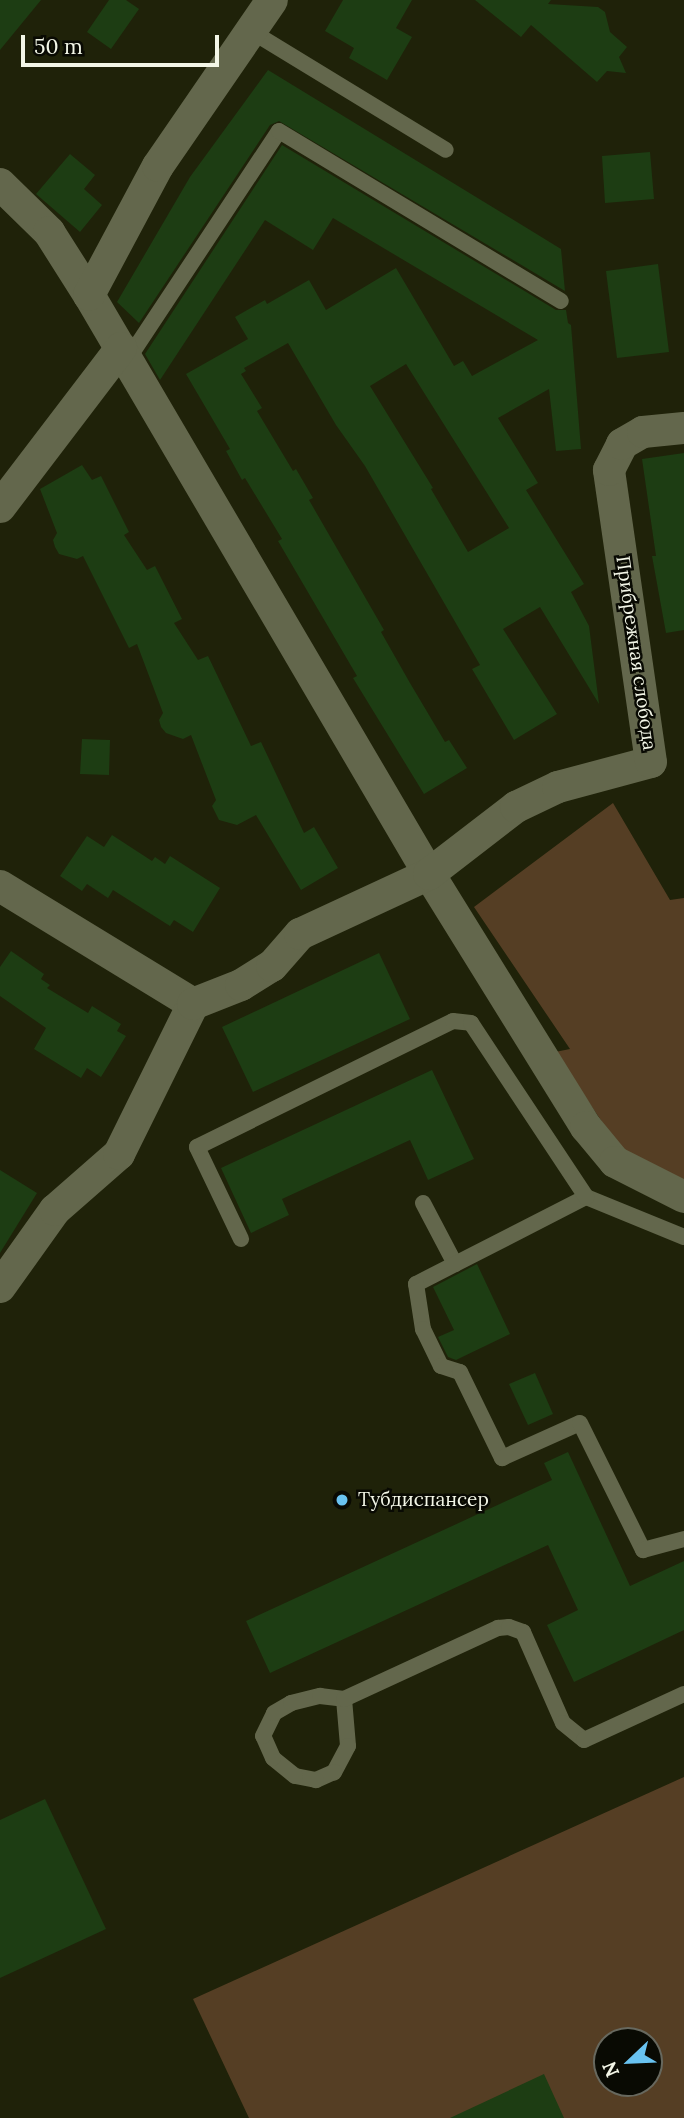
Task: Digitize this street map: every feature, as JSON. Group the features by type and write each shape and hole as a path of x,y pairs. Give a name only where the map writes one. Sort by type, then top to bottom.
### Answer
{"street":[{"path":"89,295 158,166 272,0"},
{"path":"0,184 49,232 89,295 429,874 586,1127 615,1162 684,1197"},
{"path":"0,507 125,354"},
{"name":"Прибрежная слобода","path":"429,874 516,807 558,787 651,762 610,470 622,444 643,432 684,428"},
{"path":"0,1287 55,1210 119,1154 193,1004 241,985 272,966 300,934 429,874"},
{"path":"0,886 193,1004"}],"lane":[{"path":"251,31 446,150"},
{"path":"125,354 279,131 561,301"},
{"path":"241,1239 197,1147 453,1021 471,1023 586,1197 684,1237"},
{"path":"586,1197 416,1284 423,1329 441,1366 460,1372 502,1458 580,1423 643,1550 684,1539"},
{"path":"423,1203 456,1264"},
{"path":"345,1699 348,1746 334,1772 316,1780 295,1776 273,1758 263,1736 274,1713 291,1703 320,1696 345,1699 498,1628 509,1627 523,1632 563,1723 584,1740 684,1694"}],"shaded area":[{"path":"613,803 670,900 684,898 684,1191 619,1147 555,1052 570,1049 474,907"},
{"path":"684,1777 684,2118 249,2118 193,1999"}],"building":[{"path":"0,0 41,0 0,50"},
{"path":"109,0 126,0 139,9 111,49 87,32"},
{"path":"343,0 412,0 396,28 412,37 387,80 349,58 354,48 325,31"},
{"path":"475,0 551,0 548,4 598,7 605,12 610,32 627,47 619,57 626,73 607,71 597,82 531,25 521,37"},
{"path":"268,70 561,249 565,291 279,121 270,125 139,323 117,302 190,177"},
{"path":"282,145 556,310 566,310 568,323 571,325 581,449 556,451 549,389 498,418 538,483 526,490 584,584 571,592 589,626 599,704 540,607 503,629 557,714 514,740 472,669 480,665 365,466 336,425 288,343 244,368 246,371 241,374 262,408 257,411 293,471 296,469 313,498 309,500 384,630 381,632 410,683 445,742 449,740 467,768 424,794 353,678 357,676 278,541 282,539 245,478 242,480 226,451 230,449 186,374 248,339 235,317 265,300 267,304 309,280 326,310 396,268 454,366 463,361 472,376 538,340 333,218 313,250 265,220 160,380 145,354","holes":["406,364 509,528 468,552 431,489 433,488 370,386"]},
{"path":"650,152 654,199 605,203 602,156"},
{"path":"70,154 95,175 84,189 102,205 80,232 36,194"},
{"path":"658,264 669,352 617,358 606,271"},
{"path":"684,453 684,630 666,633 652,556 656,556 642,459"},
{"path":"82,465 92,480 101,476 129,532 124,535 147,570 155,566 182,619 174,623 198,660 208,656 251,746 261,742 304,833 314,827 338,868 301,890 256,815 237,825 219,820 212,806 216,800 191,735 183,739 166,733 161,727 159,720 163,713 137,644 129,648 83,556 77,559 59,554 55,547 53,540 57,533 40,489"},
{"path":"82,739 110,740 109,775 80,774"},
{"path":"112,835 152,861 155,857 165,864 170,856 220,888 193,932 174,920 170,926 113,890 108,898 87,884 82,891 60,876 87,836 104,847"},
{"path":"11,951 44,974 41,979 50,985 47,988 88,1013 92,1006 121,1024 117,1031 126,1036 101,1077 87,1068 81,1078 34,1049 46,1028 0,996 0,967"},
{"path":"379,953 410,1019 253,1092 222,1027"},
{"path":"432,1070 474,1159 428,1180 410,1140 282,1199 289,1215 251,1233 221,1168"},
{"path":"0,1170 37,1193 0,1253"},
{"path":"477,1264 510,1334 456,1360 448,1357 438,1337 454,1330 433,1287"},
{"path":"535,1373 553,1414 528,1425 509,1384"},
{"path":"568,1452 630,1586 684,1561 684,1630 574,1682 547,1625 578,1610 548,1545 270,1673 246,1621 552,1480 544,1463"},
{"path":"45,1799 106,1929 0,1978 0,1820"},
{"path":"544,2074 564,2118 450,2118"}],"place":[{"name":"Тубдиспансер","path":"342,1500"}]}
